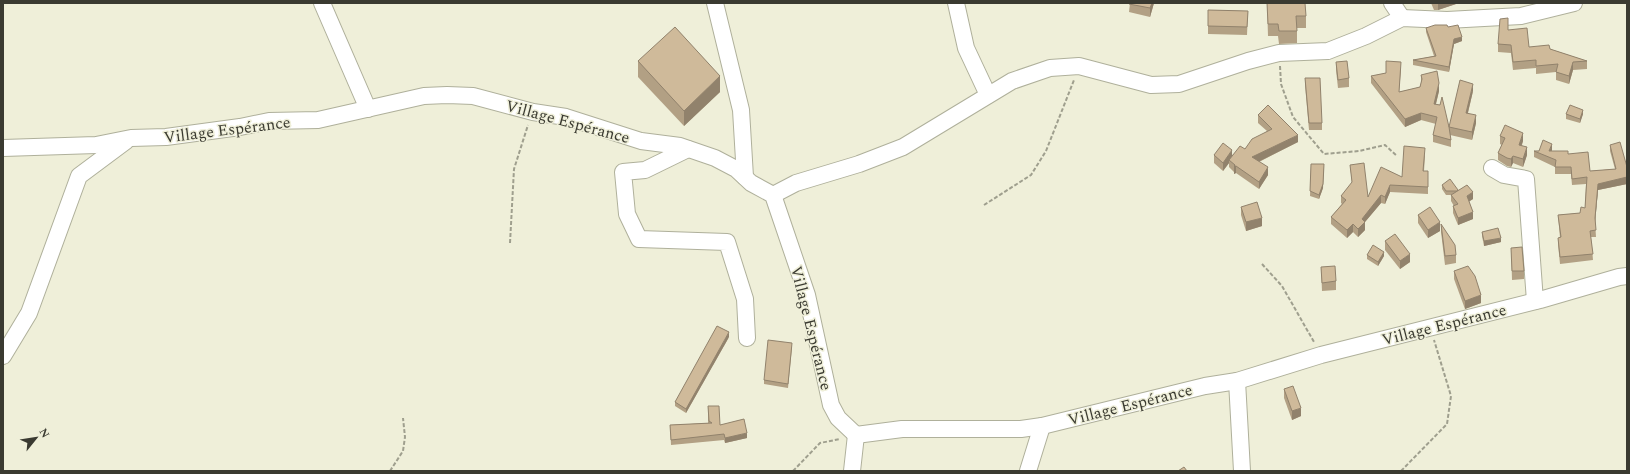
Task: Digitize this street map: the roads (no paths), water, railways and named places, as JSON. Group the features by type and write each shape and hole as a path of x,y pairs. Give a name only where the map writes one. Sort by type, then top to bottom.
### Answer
{"street":[{"path":"322,3 368,109"},
{"path":"715,3 741,110 745,177"},
{"path":"956,3 966,48 988,95"},
{"path":"1392,3 1402,18"},
{"path":"773,195 796,183 859,164 903,146 1012,81 1050,68 1079,66 1151,85 1179,84 1248,61 1279,53 1328,51 1366,36 1402,18 1447,20 1520,16 1574,3"},
{"name":"Village Espérance","path":"3,148 96,145 131,138 166,138 269,121 318,120 424,96 447,95 473,96 533,112 566,117 590,126 641,141 680,146 715,158 736,169 751,183 773,195 807,295 832,405 838,418 856,435 902,429 1021,429 1042,426 1205,386 1237,381 1321,355 1535,301 1619,276 1627,276"},
{"path":"3,356 29,313 78,176 131,138"},
{"path":"688,149 645,170 623,172 627,214 639,239 727,242 745,300 747,338"},
{"path":"1492,168 1504,175 1526,180 1535,301"},
{"path":"1237,381 1242,471"},
{"path":"1028,471 1042,426"},
{"path":"852,471 856,435"}]}
